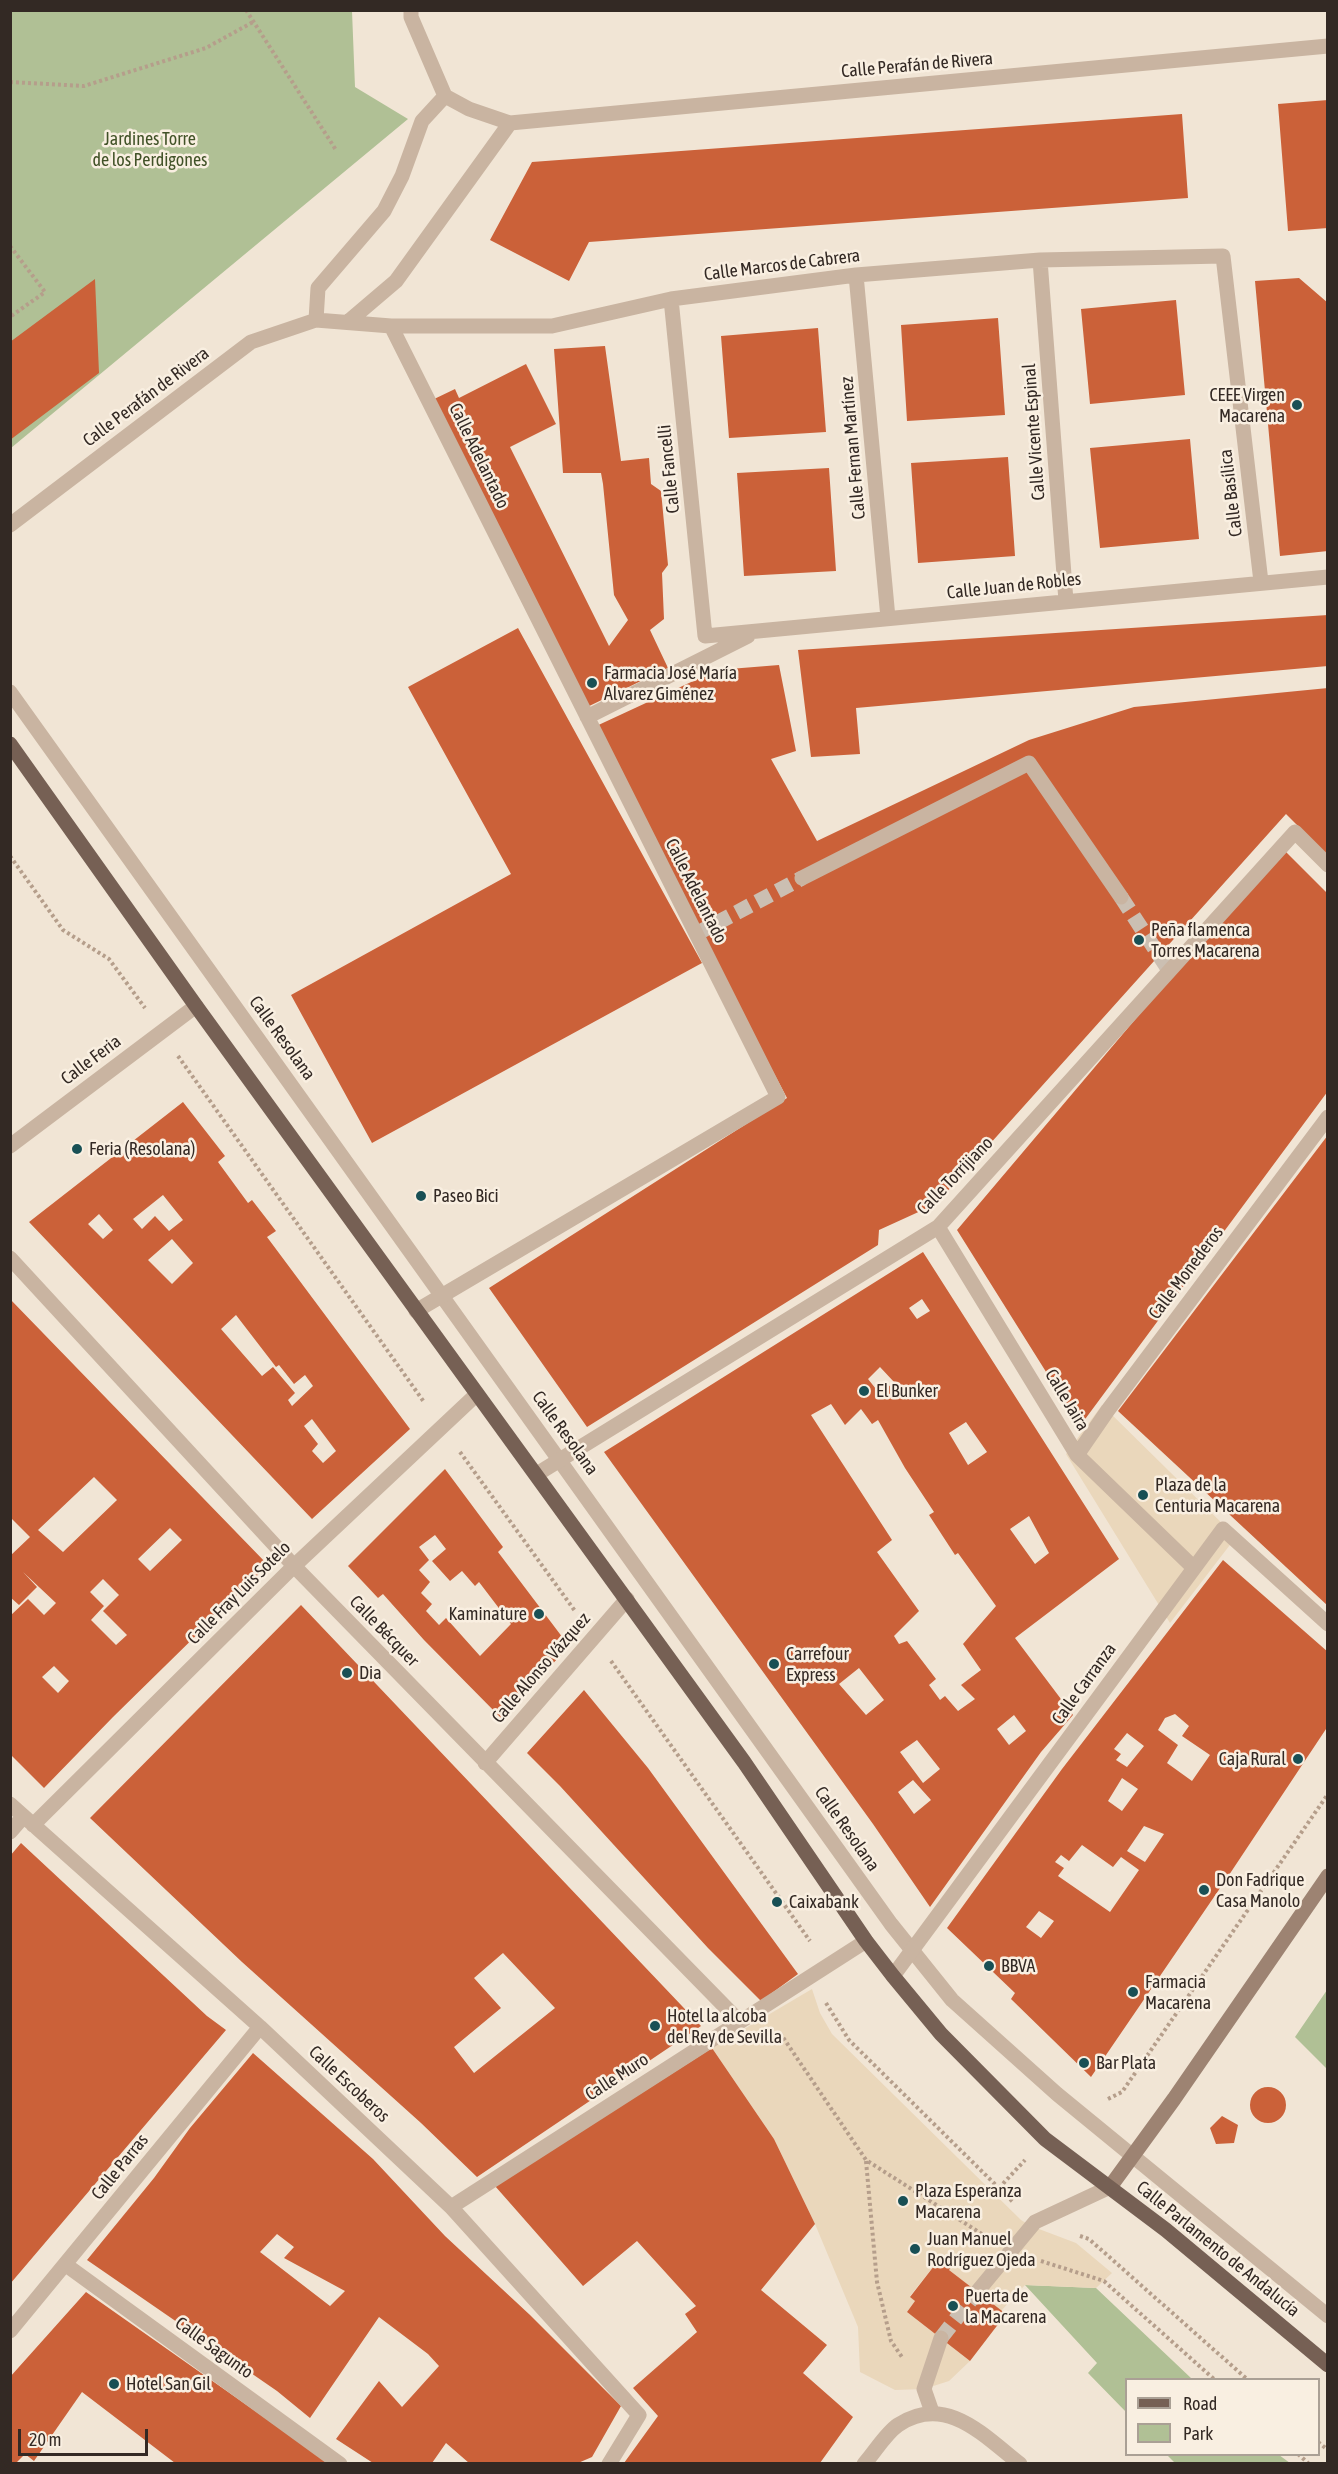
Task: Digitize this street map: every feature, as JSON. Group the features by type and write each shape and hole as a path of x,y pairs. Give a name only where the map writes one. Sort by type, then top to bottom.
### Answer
{"main road":[{"path":"10,744 196,1006 744,1762 866,1941 941,2034 1045,2139 1110,2187"},
{"name":"Calle Parlamento de Andalucía","path":"1110,2187 1184,2244 1328,2365"}],"street":[{"path":"316,320 318,288 384,211 402,176 422,121 445,96 429,63 411,17 411,10"},
{"name":"Calle Perafán de Rivera","path":"445,96 469,110 510,123 1328,46"},
{"path":"349,321 396,281 510,123"},
{"name":"Calle Marcos de Cabrera","path":"349,321 391,326 552,326 671,298 856,275 1040,260 1223,256"},
{"name":"Calle Basílica","path":"1223,256 1261,582"},
{"name":"Calle Vicente Espinal","path":"1040,260 1066,601"},
{"name":"Calle Fernan Martínez","path":"856,275 888,618"},
{"name":"Calle Fancelli","path":"671,298 705,636"},
{"name":"Calle Perafán de Rivera","path":"10,525 251,342 316,320 349,321"},
{"name":"Calle Adelantado","path":"391,326 778,1097 416,1311"},
{"name":"Calle Juan de Robles","path":"705,636 1328,577"},
{"path":"587,717 758,631"},
{"name":"Calle Resolana","path":"10,692 891,1924 952,2000 1057,2094 1133,2156"},
{"path":"802,878 1029,763 1121,897"},
{"name":"Calle Torrijiano","path":"537,1474 938,1227 1295,832 1328,865"},
{"name":"Calle Feria","path":"10,1146 196,1006"},
{"name":"Calle Monederos","path":"1077,1455 1108,1410 1328,1117"},
{"name":"Calle Jaira","path":"938,1227 1077,1455 1194,1568"},
{"name":"Calle Bécquer","path":"10,1258 294,1566 740,2022"},
{"name":"Calle Fray Luis Sotelo","path":"10,1832 28,1821 477,1394"},
{"name":"Calle Carranza","path":"893,1976 1223,1529 1328,1624"},
{"name":"Calle Alonso Vázquez","path":"485,1763 627,1599"},
{"name":"Calle Escoberos","path":"10,1804 260,2027 451,2207 639,2415 609,2463"},
{"path":"977,2292 1035,2222 1110,2187 1328,1876"},
{"name":"Calle Muro","path":"451,2207 866,1941"},
{"name":"Calle Parras","path":"10,2331 260,2027"},
{"name":"Calle Parlamento de Andalucía","path":"1133,2156 1328,2316"},
{"name":"Calle Sagunto","path":"66,2265 340,2463"},
{"path":"932,2412 924,2389 941,2338"},
{"path":"864,2463 897,2426 932,2412 950,2415 969,2424 1020,2463"}],"path":[{"path":"246,10 336,150"},
{"path":"10,82 84,86 206,48 253,22"},
{"path":"10,246 45,292 10,317"},
{"path":"10,856 63,930 110,959 140,999"},
{"path":"188,1070 429,1409"},
{"path":"455,1445 579,1617"},
{"path":"616,1668 814,1947"},
{"path":"1106,2100 1122,2092 1328,1794"},
{"path":"824,2001 849,2040 1035,2222 1089,2239 1247,2378"},
{"path":"763,2007 866,2160 1011,2252 1104,2281 1214,2378"},
{"path":"866,2160 877,2282 891,2341 924,2389"},
{"path":"999,2188 1020,2164"}],"green space":[{"name":"Jardines Torre de los Perdigones","path":"11,11 352,11 355,87 408,119 11,448"},
{"path":"1327,1990 1327,2069 1295,2037"},
{"path":"1025,2285 1096,2288 1191,2378 1125,2378 1125,2411 1088,2373 1097,2363"},
{"path":"1168,2456 1280,2456 1290,2463 1175,2463"}],"shaded area":[{"name":"Plaza de la Centuria Macarena","path":"1102,1405 1236,1537 1170,1623 1066,1454"},
{"name":"Plaza Esperanza Macarena","path":"812,1989 820,2013 832,2034 1021,2220 1076,2243 1112,2273 1096,2288 1025,2285 1001,2311 949,2270 952,2265 941,2257 910,2296 915,2301 907,2312 970,2361 949,2381 924,2389 895,2390 860,2372 858,2327 815,2224 774,2139 712,2048"}],"building":[{"path":"1328,100 1328,228 1288,231 1278,104"},
{"path":"1182,114 1188,198 589,242 569,281 490,240 532,162"},
{"name":"CEEE Virgen Macarena","path":"1299,278 1328,303 1328,551 1280,556 1255,281"},
{"path":"95,279 99,373 10,440 10,342"},
{"path":"1176,300 1185,395 1090,404 1081,309"},
{"path":"998,318 1005,415 907,421 901,325"},
{"path":"818,328 826,432 729,438 721,336"},
{"path":"605,346 621,461 649,458 651,484 661,491 668,565 662,573 664,619 650,630 668,668 583,709 430,401 455,389 459,398 526,364 556,424 510,447 609,646 628,620 614,595 601,473 563,473 554,349"},
{"path":"1190,439 1199,539 1100,548 1090,448"},
{"path":"1008,457 1015,556 918,563 911,463"},
{"path":"829,468 836,571 744,576 737,473"},
{"path":"1328,615 1328,666 856,708 860,754 811,757 798,650"},
{"path":"518,628 702,963 372,1143 291,995 511,874 408,687"},
{"path":"779,665 796,751 771,759 817,841 1029,740 1134,707 1328,688 1328,856 1286,814 936,1204 879,1230 878,1245 587,1427 489,1288 787,1098 592,728 717,670"},
{"path":"1281,847 1328,894 1328,1091 1080,1426 957,1230"},
{"path":"183,1102 225,1156 218,1162 248,1203 252,1200 276,1231 267,1237 410,1429 312,1519 29,1222","holes":["163,1195 183,1220 169,1231 155,1216 142,1229 133,1219","99,1214 113,1230 103,1239 88,1224","172,1239 193,1263 172,1284 148,1260","236,1315 276,1367 279,1365 294,1384 305,1375 313,1386 292,1406 288,1400 295,1393 273,1367 262,1376 221,1329","312,1419 336,1451 323,1463 312,1451 318,1444 304,1426"]},
{"path":"1328,1135 1328,1606 1118,1411"},
{"path":"923,1252 1119,1559 1015,1638 1073,1715 1041,1752 930,1907 873,1824 604,1452","holes":["922,1299 930,1311 917,1319 909,1308","880,1367 894,1382 880,1394 868,1379","831,1404 845,1425 861,1409 872,1424 878,1420 905,1468 934,1512 929,1515 955,1555 958,1553 996,1606 963,1644 981,1670 961,1685 975,1699 958,1711 945,1696 940,1700 929,1685 936,1679 907,1641 899,1644 894,1636 919,1611 877,1552 892,1540 811,1415","966,1422 987,1452 968,1465 949,1433","1029,1516 1049,1553 1035,1564 1010,1529","859,1668 884,1700 866,1715 839,1684","1014,1715 1026,1731 1009,1745 997,1729","917,1740 940,1769 923,1783 900,1752","913,1780 931,1800 914,1814 898,1792"]},
{"path":"10,1299 268,1565 44,1788 10,1754 10,1616 28,1599 44,1615 56,1603 23,1572 37,1587 19,1605 10,1597 10,1556 30,1537 10,1517","holes":["94,1477 117,1500 63,1552 38,1530","170,1528 182,1540 150,1571 138,1559","103,1579 119,1595 103,1611 127,1635 116,1645 91,1620 104,1606 90,1592","54,1666 69,1681 58,1693 42,1677"]},
{"path":"445,1469 503,1547 498,1552 569,1646 502,1719 424,1640 383,1594 378,1598 348,1566","holes":["435,1535 446,1549 432,1561 450,1581 462,1571 475,1586 479,1582 511,1624 480,1656 446,1618 439,1625 426,1611 432,1604 421,1593 430,1582 419,1570 429,1560 419,1547"]},
{"path":"1223,1560 1328,1652 1328,1726 1091,2077 1011,1999 1015,1993 947,1928 1062,1769","holes":["1175,1714 1189,1726 1182,1736 1210,1755 1192,1781 1167,1763 1178,1745 1158,1730 1165,1718","1127,1733 1144,1746 1127,1767 1116,1760 1121,1754 1114,1749","1122,1778 1138,1789 1122,1811 1108,1801","1144,1826 1164,1834 1145,1862 1127,1851","1082,1845 1113,1867 1121,1857 1139,1870 1110,1912 1058,1876 1064,1868 1055,1862 1061,1855 1069,1861","1039,1911 1054,1921 1041,1938 1026,1927"]},
{"path":"301,1605 701,2026 477,2177 421,2123 242,1962 90,1818","holes":["503,1953 555,2008 474,2073 454,2047 501,2008 474,1978"]},
{"path":"584,1690 648,1768 798,1974 761,2001 708,1948 527,1753"},
{"path":"21,1843 207,2016 226,2030 10,2284 10,1856"},
{"path":"712,2048 774,2139 815,2224 761,2290 827,2345 803,2373 853,2417 820,2463 624,2463 658,2416 633,2388 697,2332 685,2314 696,2306 637,2241 583,2286 495,2186"},
{"path":"253,2053 373,2159 445,2236 530,2315 621,2406 592,2457 578,2463 469,2463 446,2443 432,2463 373,2463 336,2439 379,2381 402,2407 439,2366 428,2354 379,2317 310,2418 277,2391 87,2260 154,2178 190,2128","holes":["277,2234 294,2247 284,2258 345,2291 330,2306 260,2252"]},
{"path":"1268,2087 1281,2092 1286,2105 1281,2118 1268,2123 1255,2118 1250,2105 1255,2092"},
{"path":"1222,2116 1238,2125 1234,2143 1216,2144 1210,2128"},
{"name":"Puerta de la Macarena","path":"941,2257 952,2266 949,2270 1006,2314 970,2361 907,2312 915,2301 910,2297"},
{"name":"Hotel San Gil","path":"86,2292 329,2463 175,2463 82,2392 34,2461 25,2454 16,2463 10,2463 10,2377"}],"tunnel":[{"path":"696,934 802,878"},
{"path":"1121,897 1170,972"},
{"path":"941,2338 977,2292"}],"place":[{"name":"CEEE Virgen Macarena","path":"1297,405"},
{"name":"Farmacia José María Alvarez Giménez","path":"592,683"},
{"name":"Peña flamenca Torres Macarena","path":"1139,940"},
{"name":"Feria (Resolana)","path":"77,1149"},
{"name":"Paseo Bici","path":"421,1196"},
{"name":"El Bunker","path":"864,1391"},
{"name":"Plaza de la Centuria Macarena","path":"1143,1495"},
{"name":"Kaminature","path":"539,1614"},
{"name":"Carrefour Express","path":"774,1664"},
{"name":"Dia","path":"347,1673"},
{"name":"Caja Rural","path":"1298,1759"},
{"name":"Don Fadrique Casa Manolo","path":"1204,1890"},
{"name":"Caixabank","path":"777,1902"},
{"name":"BBVA","path":"989,1966"},
{"name":"Farmacia Macarena","path":"1133,1992"},
{"name":"Hotel la alcoba del Rey de Sevilla","path":"655,2026"},
{"name":"Bar Plata","path":"1084,2063"},
{"name":"Plaza Esperanza Macarena","path":"903,2201"},
{"name":"Juan Manuel Rodríguez Ojeda","path":"915,2249"},
{"name":"Puerta de la Macarena","path":"953,2306"},
{"name":"Hotel San Gil","path":"114,2384"}]}
